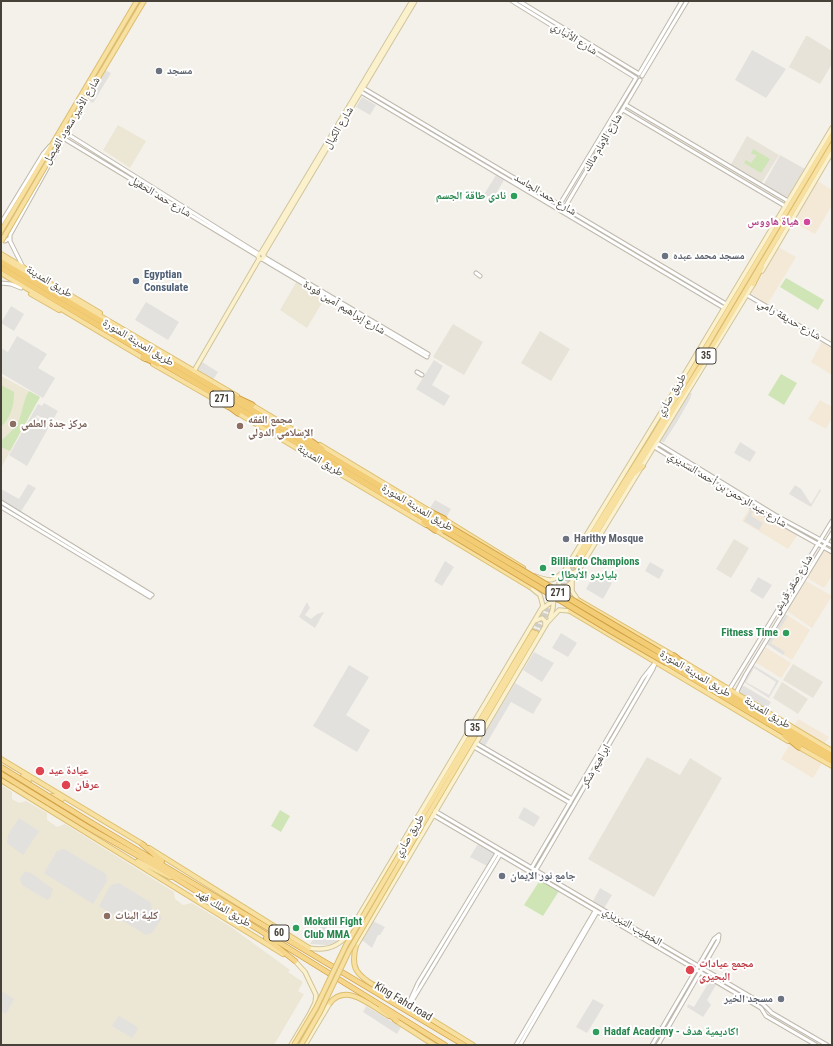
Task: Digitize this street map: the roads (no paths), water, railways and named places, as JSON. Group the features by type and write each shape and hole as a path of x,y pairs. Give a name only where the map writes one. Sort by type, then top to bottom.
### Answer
{"highway":[{"name":"طريق المدينة المنورة","path":"1,262 388,491 445,528"},
{"name":"طريق المدينة المنورة","path":"1,268 392,500 445,528 671,659 832,756"},
{"path":"110,322 156,353"},
{"path":"143,357 186,378"},
{"path":"200,380 252,405"},
{"path":"210,392 238,413"},
{"path":"301,434 354,471"},
{"path":"292,444 328,461"},
{"path":"388,491 444,519"},
{"path":"392,500 435,530"},
{"name":"طريق المدينة المنورة","path":"671,659 705,686 832,761"},
{"path":"756,710 802,733"},
{"path":"761,719 799,747"},
{"name":"طريق الملك فهد","path":"1,767 176,880 445,1045"},
{"name":"طريق الملك فهد","path":"1,774 91,826 178,873 464,1045"},
{"path":"142,844 178,873"},
{"path":"251,926 295,961"},
{"path":"374,985 409,1011"},
{"path":"364,995 397,1021"}],"main road":[{"name":"شارع الأمير سعود الفيصل","path":"1,231 137,1"},
{"name":"شارع الأمير سعود الفيصل","path":"1,242 144,1"},
{"name":"شارع الكيال","path":"194,371 412,1"},
{"name":"شارع الكيال","path":"261,256 415,1"},
{"name":"طريق صاري","path":"565,570 646,439 832,128"},
{"name":"طريق صاري","path":"576,566 778,236 831,147 831,139"},
{"name":"طريق صاري","path":"579,554 831,147"},
{"path":"560,592 568,587 572,581 656,445 747,295 831,147"},
{"path":"753,284 778,236"},
{"name":"طريق المدينة","path":"1,254 86,304 116,325"},
{"name":"طريق المدينة","path":"1,258 444,519 546,583 554,600"},
{"name":"طريق المدينة","path":"1,275 53,307 89,325"},
{"name":"طريق المدينة","path":"1,275 57,306 292,444 530,587 539,592 560,592"},
{"path":"701,371 704,359"},
{"path":"631,477 643,466"},
{"path":"571,559 567,567 571,573 576,572 582,564"},
{"path":"536,577 550,580 556,579 565,570"},
{"name":"طريق المدينة","path":"565,570 560,579 560,592 562,599 570,611 832,766"},
{"path":"530,587 541,586 536,577"},
{"path":"572,581 572,591 578,600"},
{"path":"356,946 474,745 534,633 536,616 543,606 542,598 530,587"},
{"path":"536,616 542,608 554,600 578,600"},
{"path":"547,623 554,610 554,600"},
{"name":"طريق المدينة","path":"578,600 671,659 729,690 832,752"},
{"path":"580,616 572,605 576,603 585,604"},
{"path":"1,760 212,886 309,948 328,949 339,944 348,934 534,633 547,623 556,612 570,611"},
{"name":"طريق صاري","path":"294,1045 316,1008 346,945 534,633"},
{"name":"طريق المدينة","path":"656,661 705,686"},
{"path":"1,760 26,778 29,784 22,789 1,779"},
{"path":"1,779 295,961 305,972 316,995 315,1003 291,1045"},
{"path":"78,828 50,807 49,800 52,796 56,796 84,810"},
{"name":"طريق صاري","path":"301,1045 320,1012 348,951 419,826"},
{"path":"116,850 176,880"},
{"name":"King Fahd road","path":"356,946 354,955 355,968 360,976 472,1045"},
{"path":"305,1045 330,1003 340,995 349,994 397,1021 434,1045"},
{"name":"طريق الملك فهد","path":"438,1029 472,1045"}],"street":[{"name":"شارع الأنباري","path":"512,1 641,75"},
{"name":"شارع الأنباري","path":"519,1 524,7 640,80"},
{"path":"641,75 682,1"},
{"path":"641,75 687,1"},
{"name":"شارع الإمام مالك","path":"560,204 636,78 641,75"},
{"name":"شارع الإمام مالك","path":"565,207 626,105 640,80 641,75"},
{"name":"شارع حمد الجاسد","path":"363,88 726,304"},
{"name":"شارع حمد الجاسد","path":"361,92 724,308"},
{"path":"626,105 788,201"},
{"path":"623,110 785,206"},
{"path":"644,122 646,117"},
{"name":"شارع حمد الحقيل","path":"66,133 214,228"},
{"path":"23,267 18,261 10,238 12,230 55,155 63,138"},
{"name":"شارع حمد الحقيل","path":"63,138 261,256"},
{"path":"1,223 43,154 54,141"},
{"path":"710,162 712,157"},
{"path":"1,238 6,241 10,238"},
{"name":"شارع إبراهيم آمين فودة","path":"261,256 428,355"},
{"path":"476,274 480,276"},
{"path":"1,283 21,288"},
{"name":"شارع حديقة رامي","path":"747,295 832,345"},
{"path":"719,305 722,301"},
{"path":"418,372 422,375"},
{"name":"شارع عبد الرحمن بن أحمد السديري","path":"656,445 659,444 775,515 832,546"},
{"name":"شارع عبد الرحمن بن أحمد السديري","path":"656,445 656,448 668,456 750,506 832,552"},
{"path":"668,456 671,451"},
{"path":"1,502 151,596 1,507"},
{"name":"شارع صقر قريش","path":"729,690 832,521"},
{"name":"شارع صقر قريش","path":"738,696 737,691 746,674 832,533"},
{"path":"784,600 788,603"},
{"name":"ابراهيم شكر","path":"536,870 656,661"},
{"path":"741,671 746,674"},
{"path":"532,867 628,708"},
{"path":"474,745 572,799"},
{"path":"474,745 524,778 570,803"},
{"path":"524,778 526,774"},
{"name":"الخطيب التبريزي","path":"436,811 763,1004 772,1013 827,1045"},
{"name":"الخطيب التبريزي","path":"433,815 760,1008 766,1016 816,1045"},
{"path":"408,1005 412,1001 498,854"},
{"path":"516,1045 596,911"},
{"path":"520,1045 596,911"},
{"path":"652,1045 714,939 719,935 718,941 658,1045"}],"tunnel":[{"path":"533,632 579,554"},
{"path":"536,633 576,566"}],"place":[{"name":"مسجد","path":"159,71"},
{"name":"نادي طاقة الجسم","path":"514,196"},
{"name":"هياة هاووس","path":"807,222"},
{"name":"مسجد محمد عبده","path":"665,256"},
{"name":"Egyptian Consulate","path":"136,281"},
{"name":"مركز جدة العلمي","path":"13,424"},
{"name":"مجمع الفقه الإسلامي الدولي","path":"240,426"},
{"name":"Harithy Mosque","path":"566,539"},
{"name":"Billiardo Champions - بلياردو الأبطال","path":"543,568"},
{"name":"Fitness Time","path":"786,633"},
{"name":"عيادة عيد","path":"40,771"},
{"name":"عرفان","path":"66,785"},
{"name":"جامع نور الإيمان","path":"502,876"},
{"name":"كلية البنات","path":"107,916"},
{"name":"Mokatil Fight Club MMA","path":"296,928"},
{"name":"مجمع عيادات البحيري","path":"690,970"},
{"name":"مسجد الخير","path":"781,999"},
{"name":"Hadaf Academy - اكاديمية هدف","path":"596,1032"}]}
